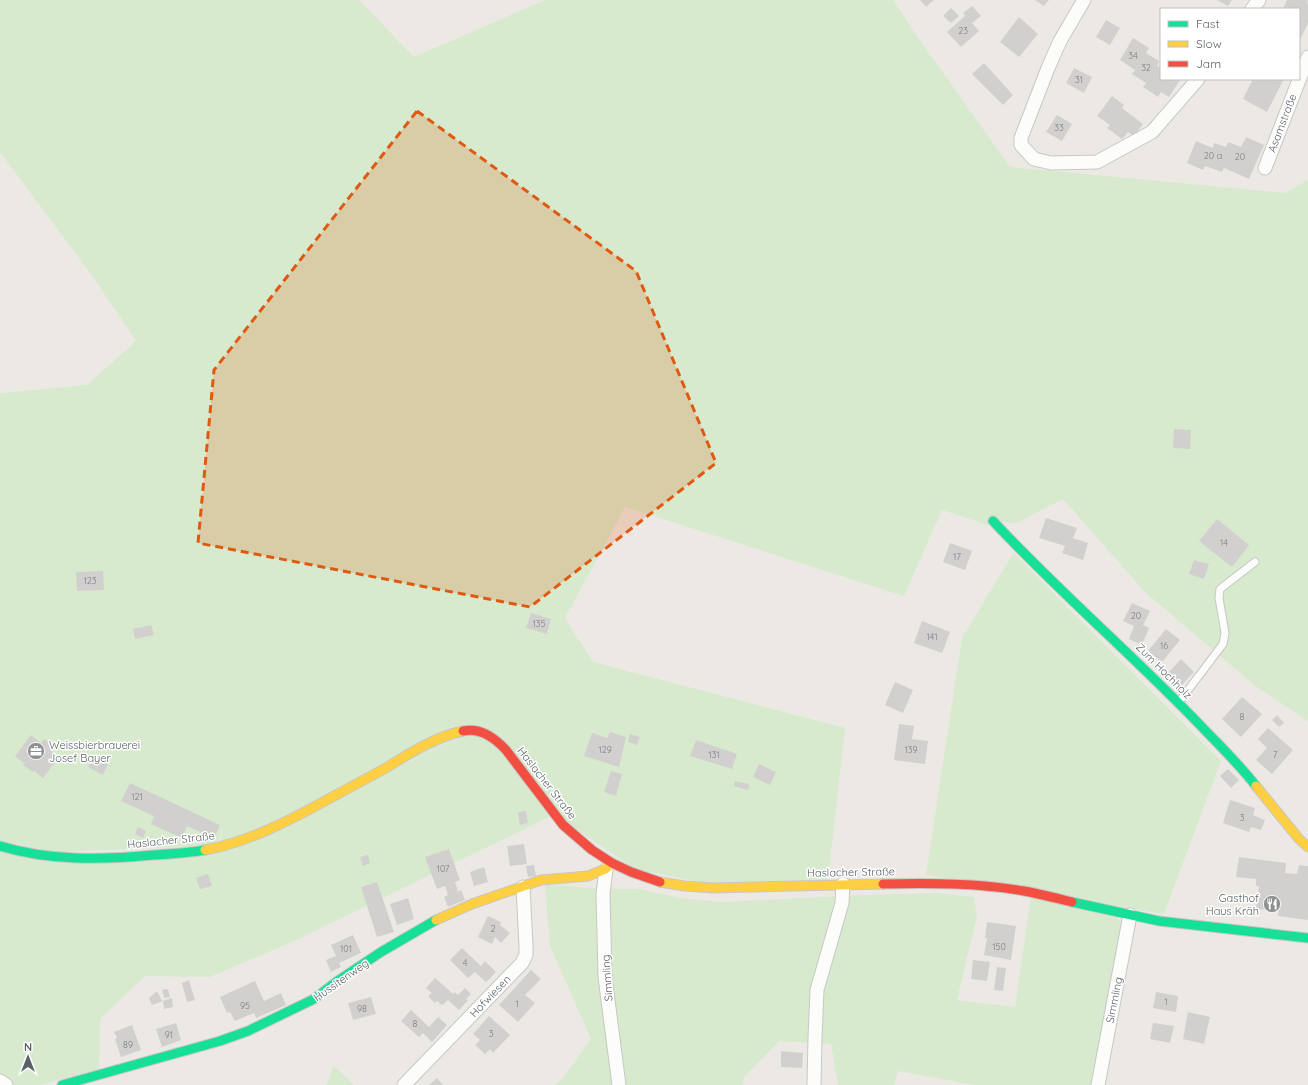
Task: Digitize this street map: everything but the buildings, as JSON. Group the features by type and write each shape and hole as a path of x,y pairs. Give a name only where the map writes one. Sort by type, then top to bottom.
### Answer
{"street":[{"path":"1084,0 1060,41 1021,138 1021,145 1034,160 1051,163 1097,162 1152,132 1197,80"},
{"path":"1253,8 1259,0"},
{"name":"Asamstraße","path":"1300,78 1308,58"},
{"name":"Asamstraße","path":"1265,168 1299,80"},
{"name":"Zum Hochholz","path":"993,521 1022,552 1179,703 1246,773 1299,840 1308,847"},
{"name":"Haslacher Straße","path":"0,846 36,855 70,858 138,857 204,850 224,846 254,837 286,822 438,739 469,729 490,735 497,740 563,825 609,866 660,882 713,888 943,883 1003,888 1023,891 1159,921 1308,938"},
{"name":"Hussitenweg","path":"62,1085 220,1041 248,1031 314,999 336,982 381,952 440,918 472,904 523,887 547,880 593,876 609,866"},
{"name":"Simmling","path":"609,866 603,894 605,977 619,1085"},
{"path":"814,1085 817,990 842,903 843,884"},
{"name":"Hofwiesen","path":"404,1085 522,963 526,955 523,887"},
{"name":"Simmling","path":"1098,1085 1130,915"},
{"path":"0,1081 6,1085"}],"lane":[{"path":"1179,703 1223,644 1225,633 1219,598 1220,589 1255,562"}],"highlighted area":[{"path":"417,111 636,271 716,463 530,607 198,543 214,370"}],"green space":[{"path":"0,0 359,0 414,57 545,0 894,0 912,29 1010,167 1285,193 1308,180 1308,721 1254,685 1145,592 1063,499 1016,523 993,521 988,525 942,510 904,596 625,507 565,618 593,662 845,728 828,880 705,883 635,869 554,814 294,941 210,977 145,976 100,1019 99,1069 40,1085 12,1085 0,1077 0,845 50,859 219,853 395,768 488,726 220,845 223,825 218,843 208,846 56,852 0,841 0,393 87,385 136,341 91,274 0,152"},
{"path":"1013,553 1221,761 1164,914 926,875 962,638"},
{"path":"545,884 589,888 640,889 680,898 722,902 860,895 937,893 974,897 977,916 957,1000 1015,1007 1031,897 1116,917 1124,926 1097,1085 974,1085 898,1071 894,1085 838,1085 831,1044 779,1041 744,1077 743,1085 555,1085 562,1079 591,1039 550,946"},
{"path":"334,1066 354,1085 326,1085"}],"traffic: fast":[{"path":"993,521 1044,573 1175,700 1229,755 1256,786"},
{"path":"0,846 19,851 57,857 76,858 134,857 205,850"},
{"path":"1072,902 1159,921 1308,938"},
{"path":"62,1085 220,1041 248,1031 314,999 336,982 381,952 436,920"}],"traffic: slow":[{"path":"205,850 221,847 266,831 309,810 412,752 442,737 463,731"},
{"path":"1256,786 1299,839 1308,847"},
{"path":"436,920 472,904 541,880 588,876 605,869 612,863"},
{"path":"660,882 713,888 883,884"}],"traffic: jam":[{"path":"463,731 469,730 487,734 502,746 563,825 592,850 612,863 631,872 660,882"},
{"path":"883,884 989,886 1024,891 1072,902"}],"place":[{"name":"Weissbierbrauerei Josef Bayer","path":"36,751"},
{"name":"Gasthof Haus Kräh","path":"1272,904"}]}
